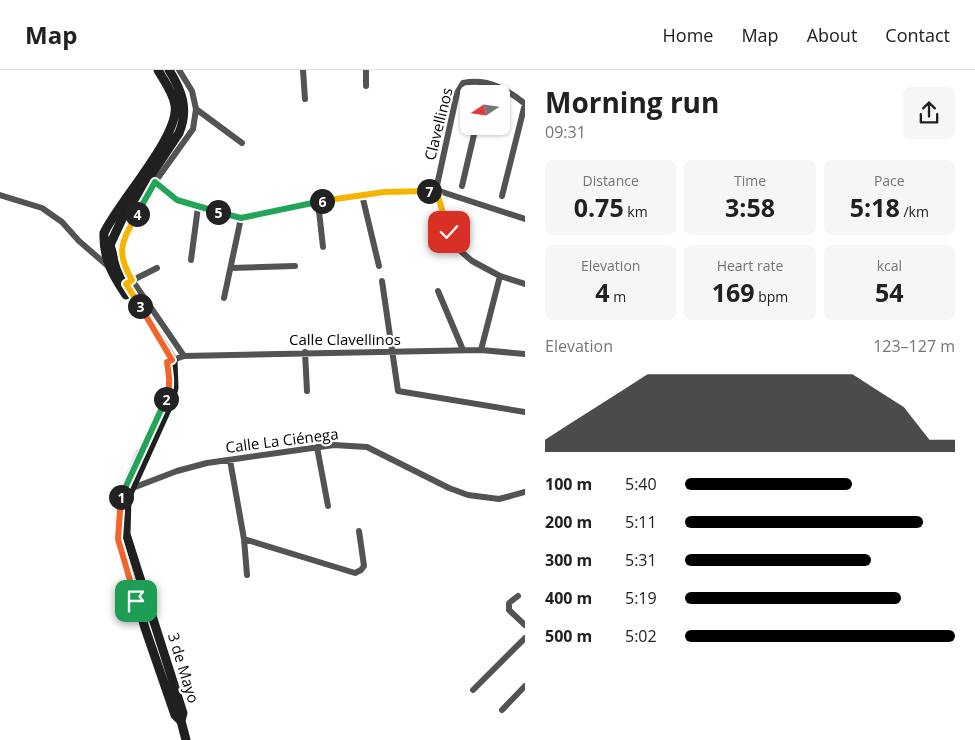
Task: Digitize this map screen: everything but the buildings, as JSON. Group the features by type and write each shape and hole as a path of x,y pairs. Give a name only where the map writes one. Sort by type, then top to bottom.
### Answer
{"main road":[{"path":"158,70 172,93 175,106 175,121 166,139 104,233 104,247 163,352 170,361"},
{"name":"3 de Mayo","path":"169,70 180,88 185,109 184,122 179,133 122,219 110,245 117,268 129,282 170,361 174,388 170,403 128,489 125,512 126,534 183,713 181,721 186,740"}],"street":[{"path":"0,195 42,208 62,222 85,247 117,268 121,256 122,243 155,182 193,129 196,109 192,91 179,70"},
{"path":"303,70 305,99"},
{"path":"366,70 366,86"},
{"name":"Clavellinos","path":"525,104 515,96 487,83 474,81 463,83 457,93 436,190 449,232 457,248 472,262 500,276 525,284"},
{"path":"502,196 525,104"},
{"path":"196,109 242,143"},
{"path":"462,186 474,135"},
{"path":"155,182 177,200 241,218 362,195 436,190 525,220"},
{"path":"362,195 379,266"},
{"path":"318,202 323,247"},
{"path":"191,260 198,207"},
{"path":"224,298 241,218"},
{"path":"230,268 295,266"},
{"path":"157,268 129,282 184,356"},
{"path":"481,350 500,276"},
{"path":"382,281 398,391 525,412"},
{"path":"438,291 463,350"},
{"name":"Calle Clavellinos","path":"170,361 184,356 305,352 392,353 481,350 525,354"},
{"path":"305,352 306,391"},
{"path":"316,447 328,506"},
{"name":"Calle La Ciénega","path":"128,489 177,471 207,463 316,447 367,447 449,488 468,495 499,498 525,492"},
{"path":"230,460 244,539 247,575"},
{"path":"244,539 355,572 361,570 364,566 359,530"},
{"path":"518,596 510,603 509,610 525,625"},
{"path":"473,690 525,638"},
{"path":"502,710 525,686"}],"route":[{"path":"136,601 118,539 121,497 169,392 170,377 167,362 172,360 163,341 126,284 132,280 124,267 121,256 122,243 155,182 177,200 241,218 341,197 384,192 436,190 449,232"}]}
